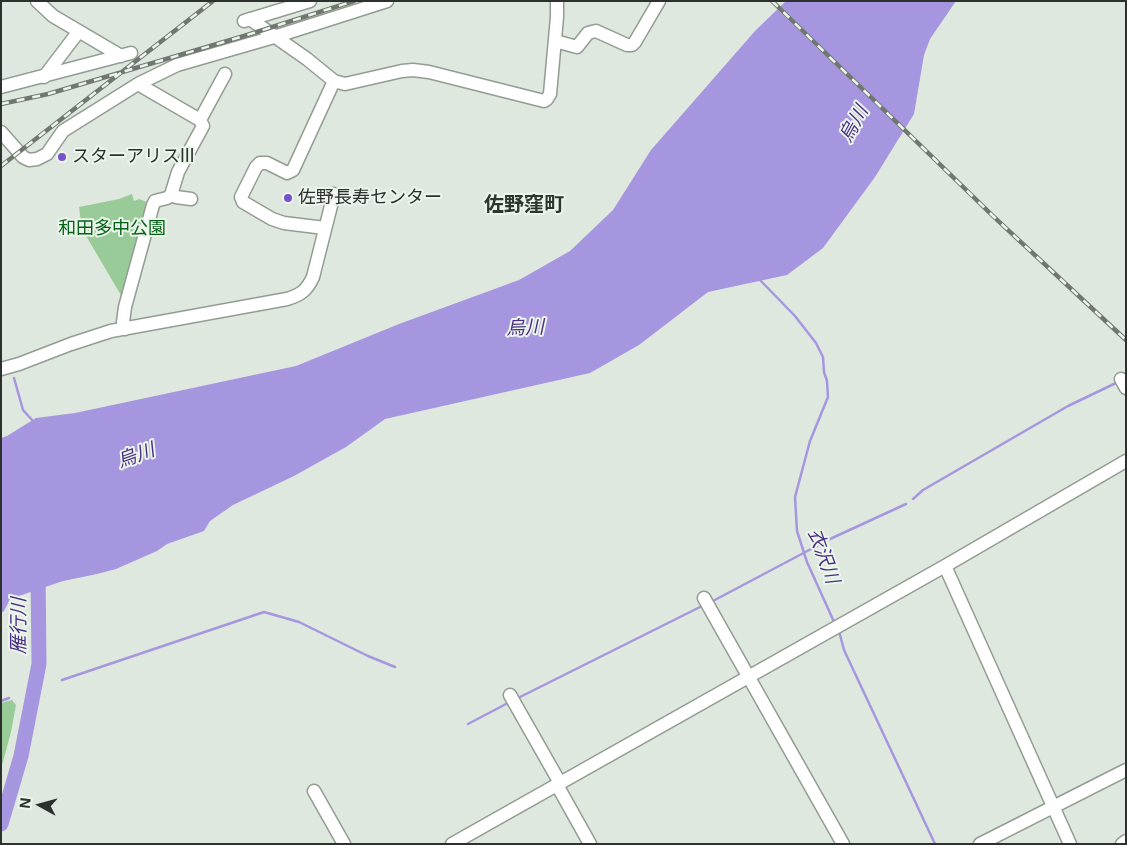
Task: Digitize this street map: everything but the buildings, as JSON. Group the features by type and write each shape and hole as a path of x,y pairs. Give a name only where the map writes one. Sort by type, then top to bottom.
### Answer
{"street":[{"path":"1,87 126,55 52,16 37,1"},
{"path":"310,1 246,21 307,59 334,81 345,84 385,74 413,70 429,72 544,101 550,94 557,1"},
{"path":"1,132 26,159 42,158 63,132 138,84 177,65 387,1"},
{"path":"555,42 578,47 588,33 596,31 632,45 659,1"},
{"path":"44,77 79,31"},
{"path":"200,120 225,74"},
{"path":"325,228 272,219 243,202 241,197 256,167 260,163 267,163 287,173 293,170 334,81"},
{"path":"125,329 123,322 124,313 151,208 155,201 171,195 178,172 203,126 200,120 138,84"},
{"path":"1,369 94,336 300,295 308,288 313,277 334,194"},
{"path":"171,195 191,199"},
{"path":"452,844 1126,461"},
{"path":"944,566 1070,844"},
{"path":"704,598 843,844"},
{"path":"510,695 590,844"},
{"path":"980,844 1126,770"},
{"path":"314,792 344,844"},
{"path":"1122,844 1126,841"}],"green space":[{"name":"和田多中公園","path":"132,194 134,201 139,199 147,202 122,297 82,229 79,207 119,199"},
{"path":"12,700 16,705 1,769 1,703"}],"water":[{"name":"烏川","path":"786,1 956,1 930,39 924,55 914,114 875,177 823,248 787,275 708,292 639,345 590,373 385,419 346,447 294,476 233,505 210,521 204,531 167,544 157,551 116,569 63,581 10,599 1,613 1,438 36,418 75,413 296,366 399,324 519,280 570,251 613,210 651,150 755,31"}],"pier":[{"path":"779,5 907,130 905,133 776,8"}],"waterway":[{"name":"衣沢川","path":"759,279 795,316 816,343 823,357 828,397 810,441 795,497 797,531 807,562 835,624"},
{"path":"14,378 23,410 33,421"},
{"path":"913,499 923,490 1068,406 1116,383"},
{"name":"衣沢川","path":"711,602 830,539 906,504"},
{"name":"雁行川","path":"1,824 21,756 39,664 38,570"},
{"path":"520,697 704,605"},
{"path":"62,680 264,612 299,622 395,667"},
{"name":"衣沢川","path":"839,631 844,650 935,844"},
{"path":"1,701 9,698"},
{"path":"468,724 506,704"}],"railway":[{"path":"1,166 213,1"},
{"path":"1,104 48,94 244,36 354,1"},
{"path":"772,1 994,217 1126,340"}],"place":[{"name":"スターアリスⅢ","path":"62,157"},
{"name":"佐野長寿センター","path":"288,198"}],"district":[{"name":"佐野窪町","path":"524,205"}]}
